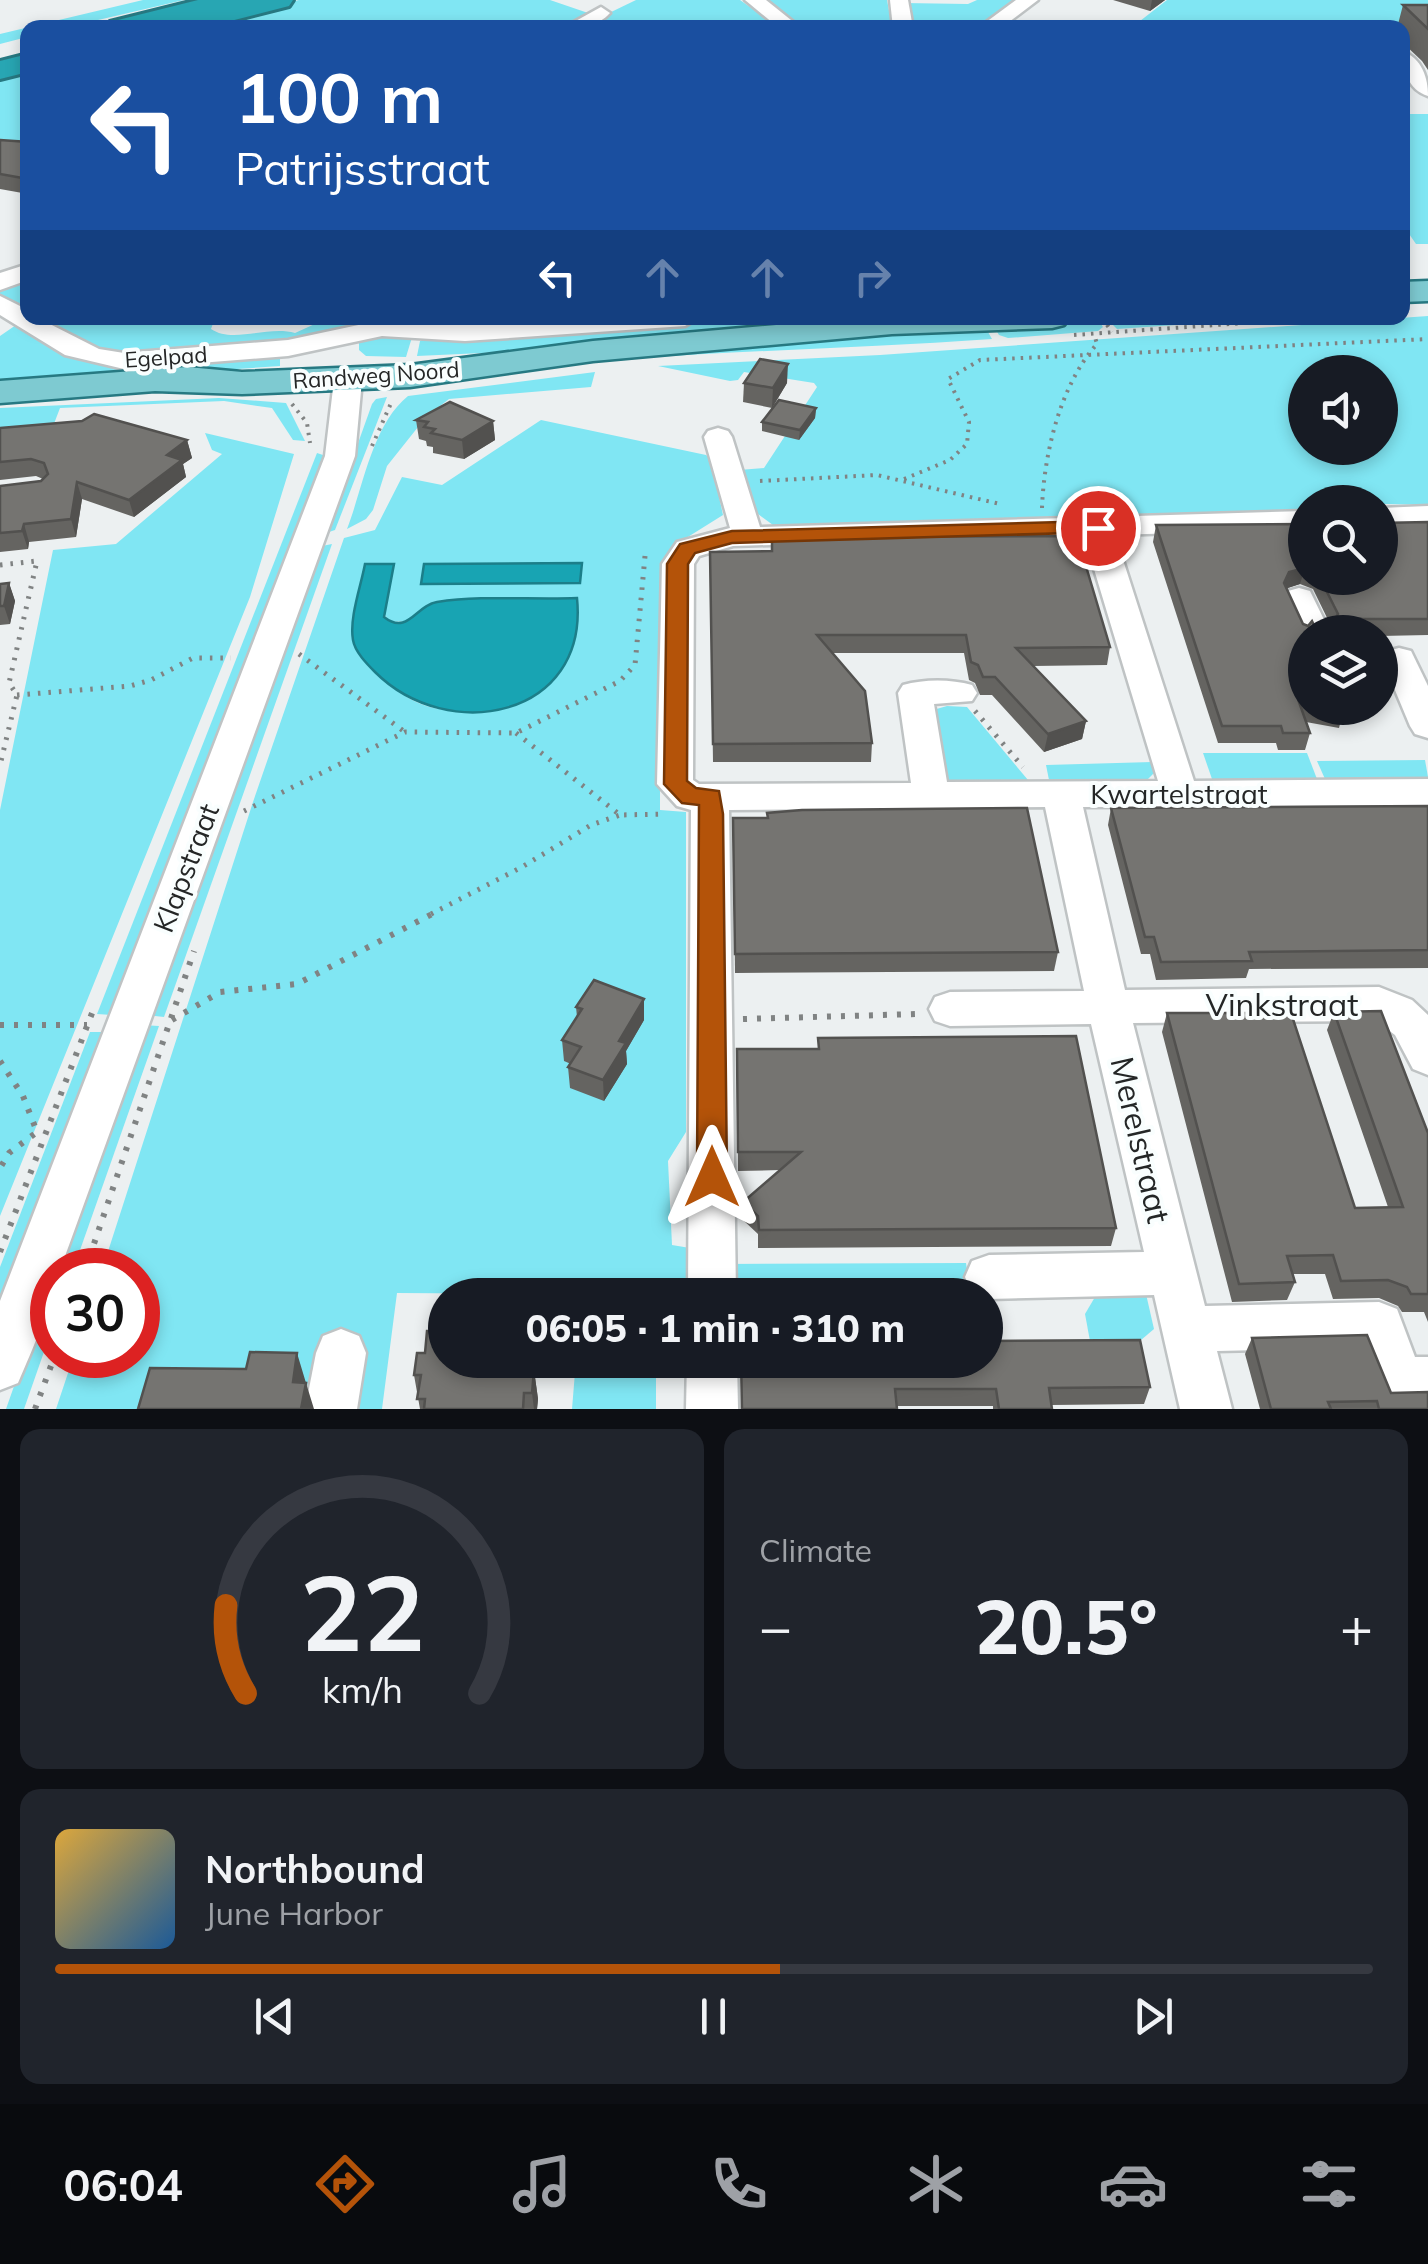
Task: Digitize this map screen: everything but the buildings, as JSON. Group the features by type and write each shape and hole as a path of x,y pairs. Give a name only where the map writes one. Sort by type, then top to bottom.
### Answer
{"highway":[{"path":"152,20 232,0"},
{"path":"200,20 279,0"}],"main road":[{"name":"Randweg Noord","path":"0,392 157,381 348,360 454,371 593,351 885,325"},
{"name":"Randweg Noord","path":"157,381 286,382 348,360"}],"street":[{"path":"754,0 781,20"},
{"path":"999,20 1029,0"},
{"path":"586,20 601,12"},
{"path":"1410,73 1424,99"},
{"name":"Egelpad","path":"34,325 97,360 288,348 348,360 382,328 466,333 583,325"},
{"name":"Klapstraat","path":"0,1366 112,1014 325,452 348,360"},
{"path":"718,437 748,537"},
{"path":"1398,516 1428,515"},
{"path":"712,1278 711,805 690,797 676,784 678,564 688,549 707,541 748,537 1288,521"},
{"path":"1098,528 1180,794"},
{"path":"1298,598 1306,615"},
{"path":"1402,658 1428,726"},
{"path":"931,795 915,693 960,693"},
{"name":"Kwartelstraat","path":"711,805 931,795 1428,792"},
{"name":"Merelstraat","path":"1054,794 1206,1409"},
{"name":"Vinkstraat","path":"1108,1006 1378,1004 1401,1011 1417,1029 1428,1057"},
{"path":"950,1009 1108,1006"},
{"path":"990,1277 1172,1273"},
{"path":"1186,1329 1379,1325 1398,1382 1428,1381"},
{"path":"331,1409 342,1354"},
{"path":"712,1378 712,1409"}],"path":[{"path":"1107,325 1112,332"},
{"path":"1064,326 1094,334 1214,325"},
{"path":"1028,511 1045,515 1043,481 1080,362 1097,344 1094,334"},
{"path":"904,480 949,461 970,439 971,424 949,389 948,379 980,360 1428,339"},
{"path":"286,382 289,400 325,452"},
{"path":"732,484 846,475 904,480 1011,506"},
{"path":"244,811 405,732 516,733 620,681 634,665 644,556 654,551 688,549"},
{"path":"0,565 38,562 9,683 17,695 0,766"},
{"path":"299,654 405,732"},
{"path":"17,695 130,686 151,680 193,658 234,658 227,676"},
{"path":"960,693 1054,794"},
{"path":"516,733 620,815"},
{"path":"0,1025 87,1025 112,1014 170,1021 220,992 297,984 522,867 591,825 620,815 711,805"},
{"path":"711,1020 905,1016 950,1009"},
{"path":"0,1252 40,1135 87,1025 112,1014"},
{"path":"0,1061 40,1135"},
{"path":"0,1168 9,1153 40,1135"},
{"path":"35,1409 46,1378"}],"shaded area":[{"path":"143,0 184,0 98,20 59,20"},
{"path":"299,0 550,0 591,14 579,20 220,20"},
{"path":"636,0 740,0 769,20 595,20"},
{"path":"762,0 887,0 891,20 791,20"},
{"path":"977,0 1021,0 990,20 907,20 903,3 968,4"},
{"path":"1167,0 1428,0 1428,25 1410,25 1410,20 1141,20"},
{"path":"20,29 20,39 0,44 0,34"},
{"path":"20,71 20,155 0,155 0,76"},
{"path":"1410,114 1428,114 1428,244 1416,244 1410,235"},
{"path":"20,281 20,313 0,300 0,290"},
{"path":"1428,316 1428,505 1398,504 1398,485 1288,485 1288,510 1222,513 1216,517 773,525 758,514 739,470 764,468 817,387 814,383 744,372 738,380 658,366 880,355 1302,325 1410,325 1410,317"},
{"path":"16,325 62,355 105,365 280,354 280,366 0,385 0,336"},
{"path":"40,325 212,325 211,329 220,333 240,335 295,333 313,325 501,325 138,355 76,348"},
{"path":"625,325 819,325 527,351 417,356 420,341 429,337"},
{"path":"984,325 992,339 630,359 486,374 415,386 415,379 540,363"},
{"path":"993,325 1103,327 1098,331 1008,338 999,335"},
{"path":"1113,325 1177,325 1117,329"},
{"path":"376,332 413,334 406,357 366,356 359,350 359,342"},
{"path":"595,372 591,387 449,399 426,417 387,466 373,510 366,519 347,529 377,440 408,396"},
{"path":"387,397 335,530 326,533 372,404"},
{"path":"219,398 286,403 305,441 293,440 272,408 224,401 60,408 52,429 0,433 0,408"},
{"path":"541,420 711,459 723,515 675,545 660,578 660,810 686,812 686,1132 668,1161 672,1245 702,1250 702,1278 428,1278 428,1293 397,1293 382,1409 56,1409 66,1378 160,1378 160,1248 109,1248 253,802 344,538 375,530 402,477 442,485","holes":["581,563 579,583 424,564","365,564 394,564 382,609 389,622 411,621 432,602 578,610 572,646 560,672 551,683 524,698 477,709 434,708 400,692 352,639"]},
{"path":"205,433 294,454 250,597 0,1216 0,810 53,550 116,544 222,454 212,450"},
{"path":"317,453 326,456 112,1015 97,1014"},
{"path":"332,544 164,1017 146,1015 322,546"},
{"path":"582,563 580,583 421,584 424,564"},
{"path":"365,564 394,564 384,617 392,622 406,621 437,602 577,598 575,639 561,670 538,693 508,707 474,712 439,708 405,695 375,672 354,644 353,622"},
{"path":"967,707 1028,780 941,780 933,710"},
{"path":"1203,753 1307,753 1317,779 1212,779"},
{"path":"1425,760 1428,777 1325,779 1317,761"},
{"path":"1152,762 1154,773 1147,780 1049,780 1046,765"},
{"path":"142,1025 159,1026 81,1248 63,1248"},
{"path":"90,1032 105,1032 0,1307 0,1267"},
{"path":"966,1263 968,1278 722,1278 722,1264"},
{"path":"1109,1291 1146,1294 1154,1329 1141,1340 1090,1341 1085,1314 1095,1297"},
{"path":"30,1341 30,1378 35,1378 24,1409 6,1409"},
{"path":"575,1378 656,1378 656,1409 572,1409"}],"route":[{"path":"712,1177 711,814 710,796 690,797 676,784 678,564 688,549 732,537 1098,528"}]}
